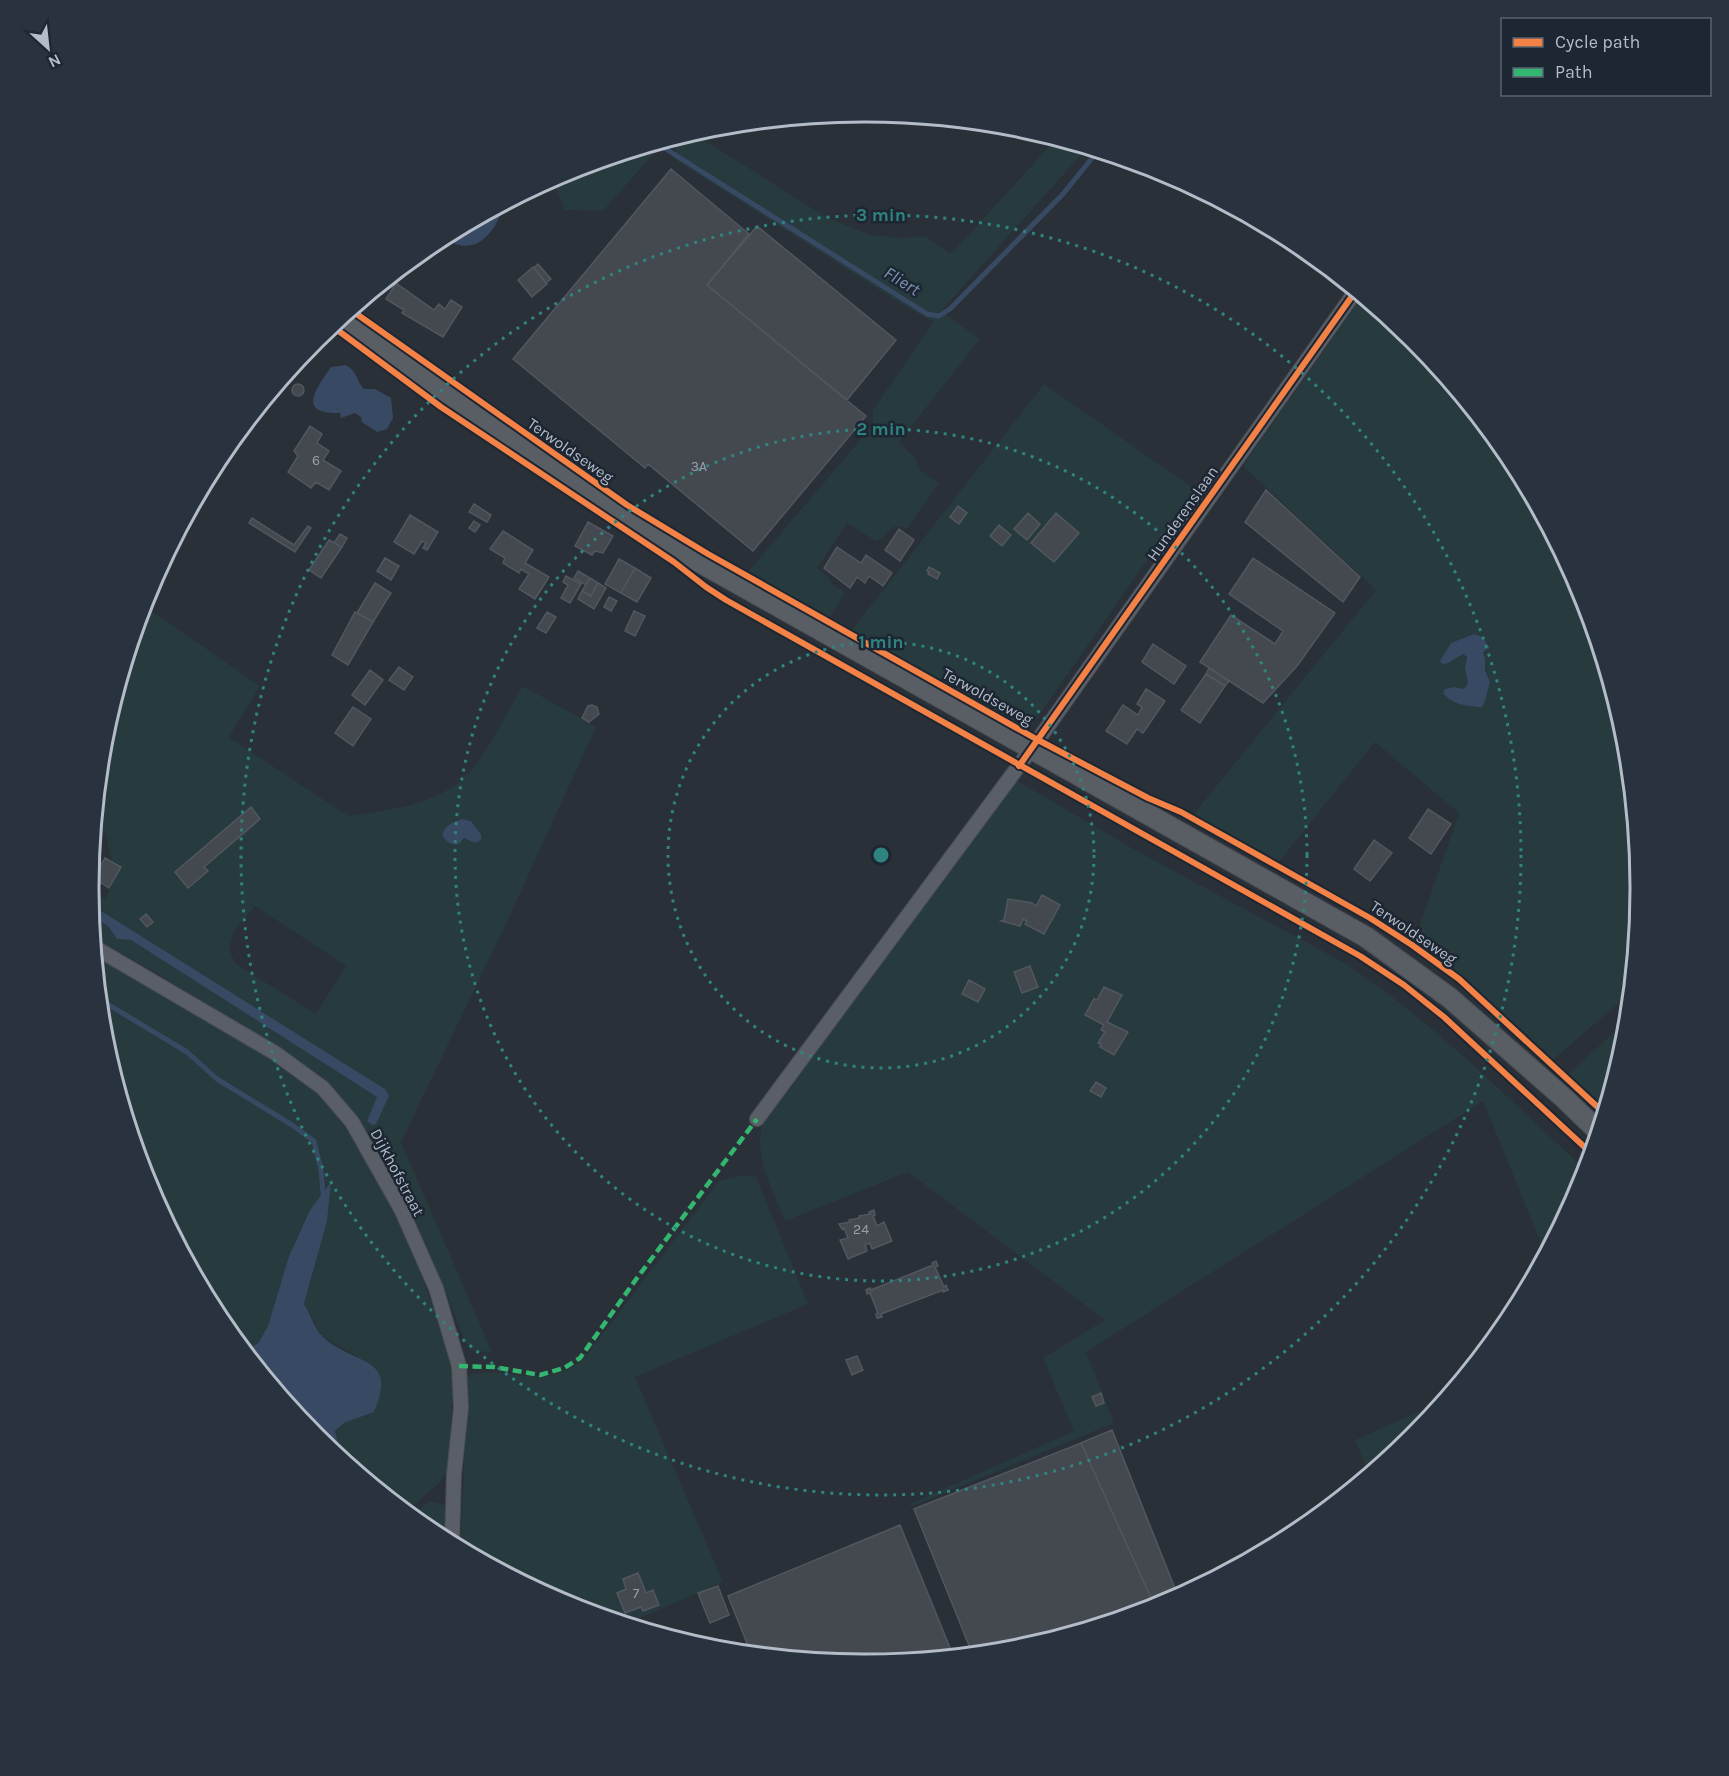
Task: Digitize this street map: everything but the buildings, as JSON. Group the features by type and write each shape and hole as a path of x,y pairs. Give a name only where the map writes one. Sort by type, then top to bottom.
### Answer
{"main road":[{"name":"Terwoldseweg","path":"348,323 533,455 644,530 1366,937 1450,998 1592,1125"}],"street":[{"name":"Hunderenslaan","path":"1031,750 1351,297"},
{"name":"Terwoldseweg","path":"757,1119 1031,750"},
{"name":"Dijkhofstraat","path":"102,952 274,1053 323,1088 352,1122 401,1209 436,1288 459,1366 461,1408 454,1474 452,1532"}],"green space":[{"path":"704,140 826,217 870,235 903,238 925,236 949,253 954,251 1050,146 1081,154 941,311 980,339 899,442 916,459 919,469 939,483 907,529 897,526 876,541 847,523 817,568 829,578 831,583 845,593 830,617 748,572 873,425 873,410 934,321 892,298 673,158 677,151 672,148"},
{"path":"655,152 603,211 565,210 556,188 618,163"},
{"path":"1356,302 1406,347 1472,422 1501,463 1551,549 1572,595 1604,690 1623,788 1628,838 1630,888 1623,988 1621,1001 1546,1066 1531,1041 1467,984 1414,942 1459,813 1375,742 1278,863 1193,815 1376,590 1243,466 1354,308","holes":["1474,634 1490,648 1483,653 1490,682 1445,697 1454,687 1464,689 1469,683 1465,669 1467,657 1463,654 1448,663 1462,638"]},
{"path":"1044,384 1196,490 1030,728 1025,729 852,630"},
{"path":"151,611 260,686 229,737 348,816 410,805 454,786 474,768 523,686 596,727 506,924 401,1142 492,1352 472,1351 465,1341 422,1235 388,1167 346,1104 321,1076 160,975 101,942 100,921 108,926 117,939 131,940 377,1097 385,1089 100,910 99,896 105,899 121,866 112,861 106,834 102,829 114,739 125,690","holes":["462,819 471,821 481,833 464,838 452,821","255,906 346,966 316,1014 236,964 229,950 233,933"]},
{"path":"1014,779 1137,851 1343,962 1408,1009 1439,1035 1579,1163 1541,1244 1483,1101 1086,1352 1114,1423 913,1506 908,1505 1074,1431 1043,1358 1105,1320 908,1172 785,1221 761,1155 761,1128 766,1115"},
{"path":"103,953 266,1053 312,1086 330,1106 361,1150 391,1206 418,1267 448,1346 453,1388 448,1471 439,1483 413,1506 360,1464 338,1443 335,1431 344,1423 374,1412 377,1368 322,1336 304,1304 312,1277 331,1184 310,1210 289,1256 268,1326 259,1342 252,1347 228,1313 178,1227 157,1181 125,1086 114,1037"},
{"path":"1616,1031 1596,1112 1561,1080"},
{"path":"745,1175 756,1177 808,1304 635,1377 723,1582 638,1619 572,1595 526,1575 461,1538 467,1376 483,1373 553,1375 584,1359 719,1181"},
{"path":"1425,1409 1366,1466 1355,1440"},
{"path":"430,1501 449,1506 447,1529 439,1524 419,1510"}],"water":[{"path":"500,215 495,226 481,241 464,246 454,243"},
{"path":"346,365 364,389 375,389 391,398 393,418 387,429 377,432 362,422 361,417 355,413 341,418 340,413 326,412 314,405 313,399 316,391 331,367"},
{"path":"1474,634 1482,637 1490,648 1483,653 1485,670 1490,682 1482,707 1455,702 1443,693 1445,689 1454,687 1464,689 1468,683 1465,669 1467,657 1463,654 1448,663 1443,664 1440,661 1451,643"},
{"path":"462,819 471,821 481,834 481,840 475,843 464,838 459,844 446,841 442,834 444,831 450,824"},
{"path":"100,910 385,1089 389,1096 376,1124 372,1125 367,1121 377,1097 131,940 117,939 108,926 100,921"},
{"path":"331,1182 327,1221 304,1304 323,1337 335,1346 370,1364 377,1370 381,1380 380,1393 374,1412 344,1423 335,1431 338,1443 289,1393 252,1347 259,1342 268,1326 289,1256 310,1210"}],"waterway":[{"name":"Fliert","path":"666,149 927,314 939,316 950,309 1063,194 1092,158"},
{"path":"109,1005 187,1052 217,1079 314,1141 321,1170 323,1193"}],"marked path":[{"path":"459,1366 494,1367 540,1375 564,1368 580,1358 637,1278 757,1119"}],"cycle path":[{"path":"1019,766 1351,297"},
{"path":"357,314 627,505 708,554 1038,740 1148,798 1181,812 1370,918 1459,979 1597,1107"},
{"path":"339,331 441,407 674,562 726,600 1360,956 1404,985 1444,1017 1584,1147"}]}
